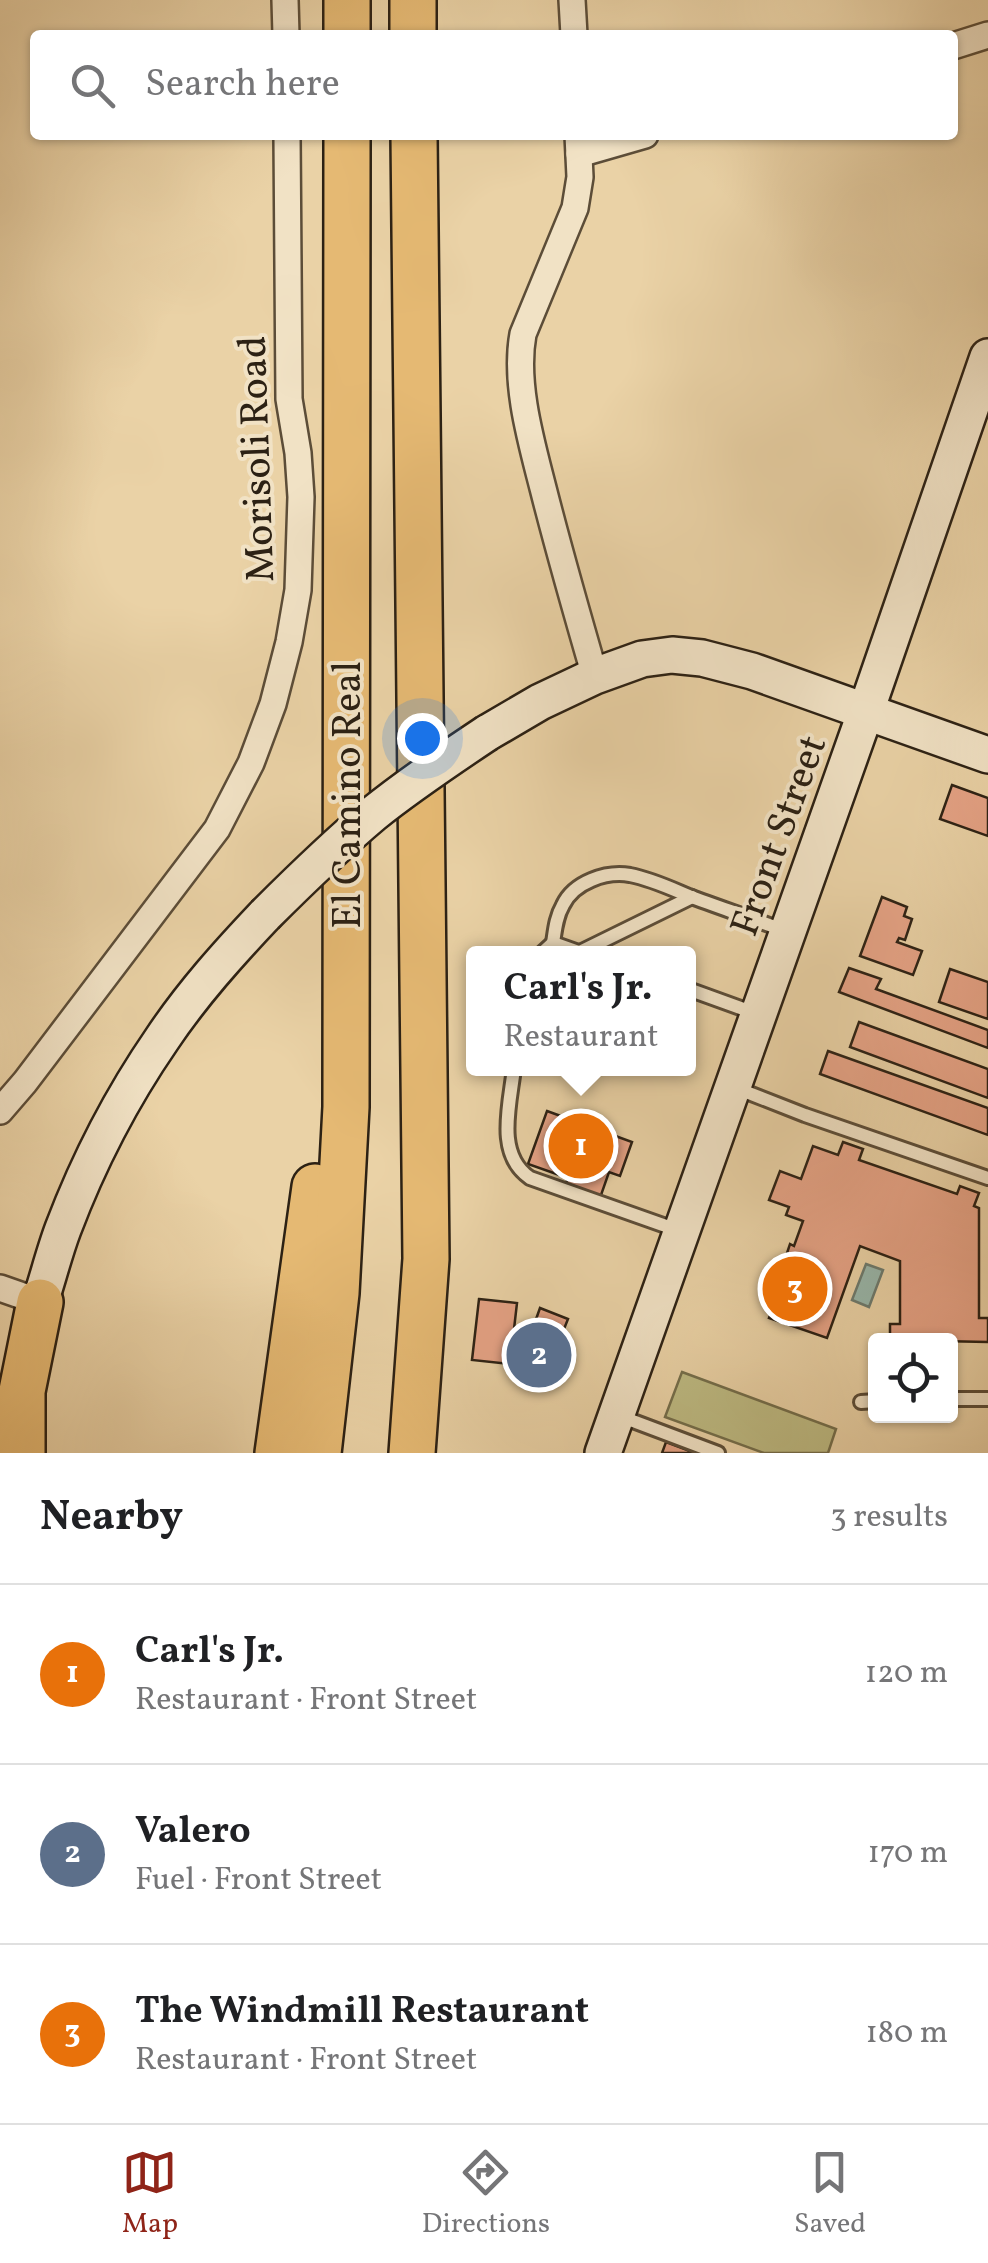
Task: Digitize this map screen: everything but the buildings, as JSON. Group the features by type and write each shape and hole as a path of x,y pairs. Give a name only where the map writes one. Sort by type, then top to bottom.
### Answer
{"highway":[{"path":"347,0 347,30"},
{"path":"413,0 413,30"},
{"name":"El Camino Real","path":"318,1453 336,1293 346,1107 347,140"},
{"name":"El Camino Real","path":"412,1453 426,1259 414,140"},
{"path":"278,1453 345,967"},
{"path":"20,1296 22,1453"}],"main road":[{"name":"Front Street","path":"603,1453 988,357"},
{"path":"20,1296 62,1230 100,1145 162,1038 264,914 374,813 433,768 540,702 642,658 702,658 752,671 988,755"}],"street":[{"path":"285,0 286,30"},
{"path":"572,0 574,30"},
{"path":"958,44 988,35"},
{"name":"Morisoli Road","path":"0,1112 217,829 251,764 273,704 298,590 302,498 290,399 287,140"},
{"path":"595,676 532,442 519,356 523,334 574,208 580,177 579,144 608,140"}],"lane":[{"path":"550,946 564,901 575,889 607,875 628,875 788,932"},
{"path":"596,946 692,897"},
{"path":"553,943 562,946"},
{"path":"696,993 758,1014"},
{"path":"513,1076 508,1146 520,1171 530,1178 682,1232"},
{"path":"733,1087 988,1178"},
{"path":"958,1400 988,1398"},
{"path":"616,1414 718,1453"}],"shaded area":[{"path":"866,1264 883,1270 869,1307 852,1300"},
{"path":"682,1372 836,1429 828,1453 764,1453 665,1417"}],"place":[{"name":"Carl's Jr.","path":"581,1146"},
{"name":"The Windmill Restaurant","path":"795,1289"},
{"name":"Valero","path":"539,1355"}]}
